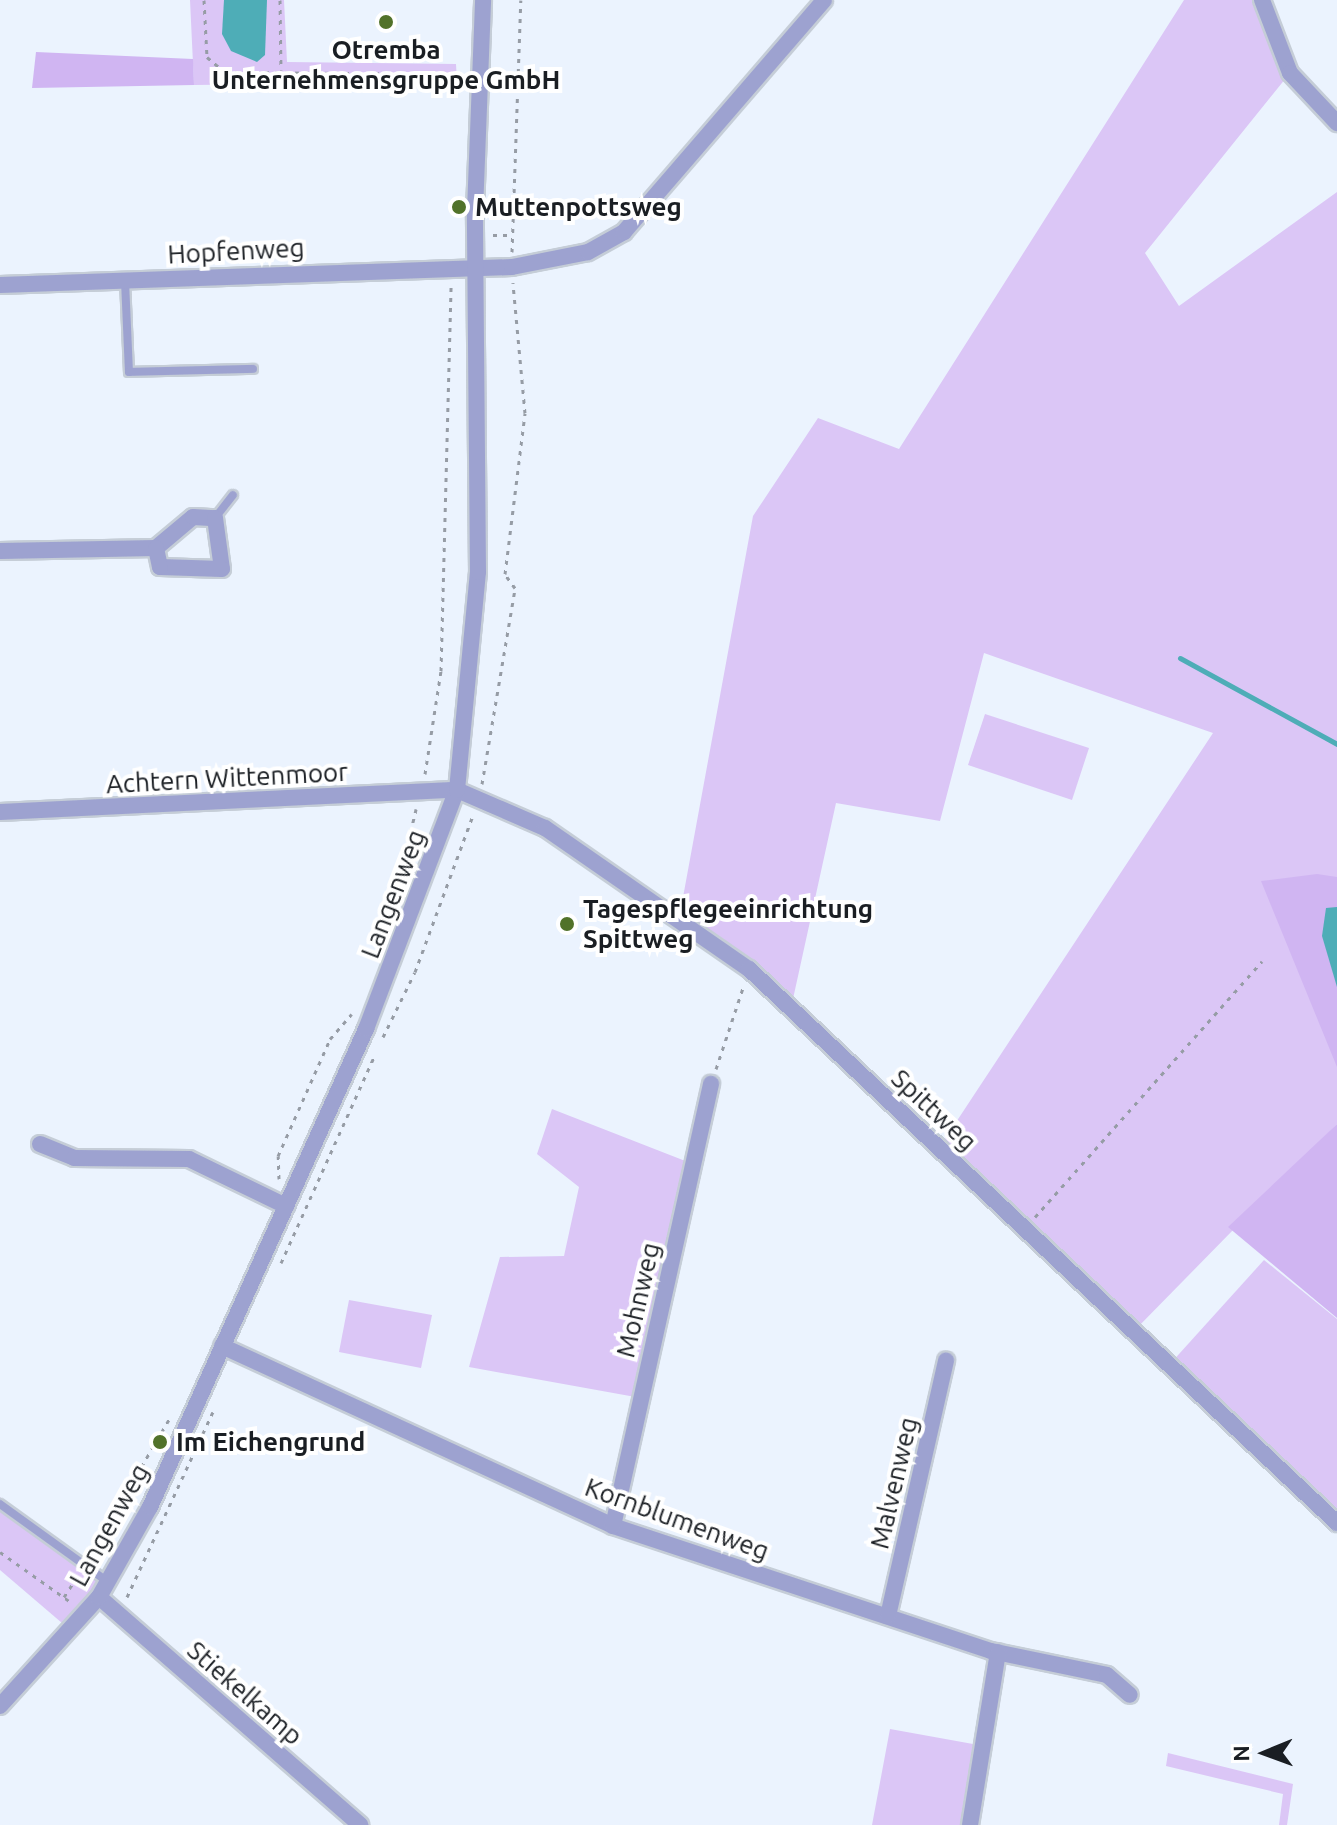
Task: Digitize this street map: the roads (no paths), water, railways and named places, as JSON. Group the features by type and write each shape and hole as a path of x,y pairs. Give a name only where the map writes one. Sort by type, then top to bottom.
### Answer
{"street":[{"name":"Langenweg","path":"0,1706 104,1590 222,1346 280,1203 394,961 457,790 476,630 476,267 483,0"},
{"path":"476,267 512,267 588,252 624,232 824,0"},
{"path":"1262,0 1290,73 1337,123"},
{"name":"Hopfenweg","path":"0,285 476,267"},
{"path":"0,551 156,548 193,517 215,518 222,569 160,567 156,548"},
{"name":"Achtern Wittenmoor","path":"0,812 457,790"},
{"name":"Spittweg","path":"457,790 480,795 545,828 749,969 1337,1523"},
{"name":"Mohnweg","path":"613,1526 711,1084"},
{"path":"40,1144 74,1158 189,1159 280,1203"},
{"name":"Kornblumenweg","path":"222,1346 613,1526 998,1652 1107,1675 1130,1695"},
{"name":"Malvenweg","path":"888,1616 946,1361"},
{"name":"Stiekelkamp","path":"104,1590 360,1825"},
{"path":"970,1825 998,1652"}],"lane":[{"path":"125,281 129,372 253,369"},
{"path":"215,518 233,495"},
{"path":"0,1504 84,1565 104,1590"}],"water":[{"path":"224,0 267,0 265,55 257,62 231,51 222,34"},
{"path":"1337,907 1337,987 1322,936 1326,908"}],"waterway":[{"path":"1180,658 1337,744"}],"place":[{"name":"Otremba Unternehmensgruppe GmbH","path":"386,22"},
{"name":"Muttenpottsweg","path":"459,207"},
{"name":"Tagespflegeeinrichtung Spittweg","path":"567,924"},
{"name":"Im Eichengrund","path":"160,1442"}]}
